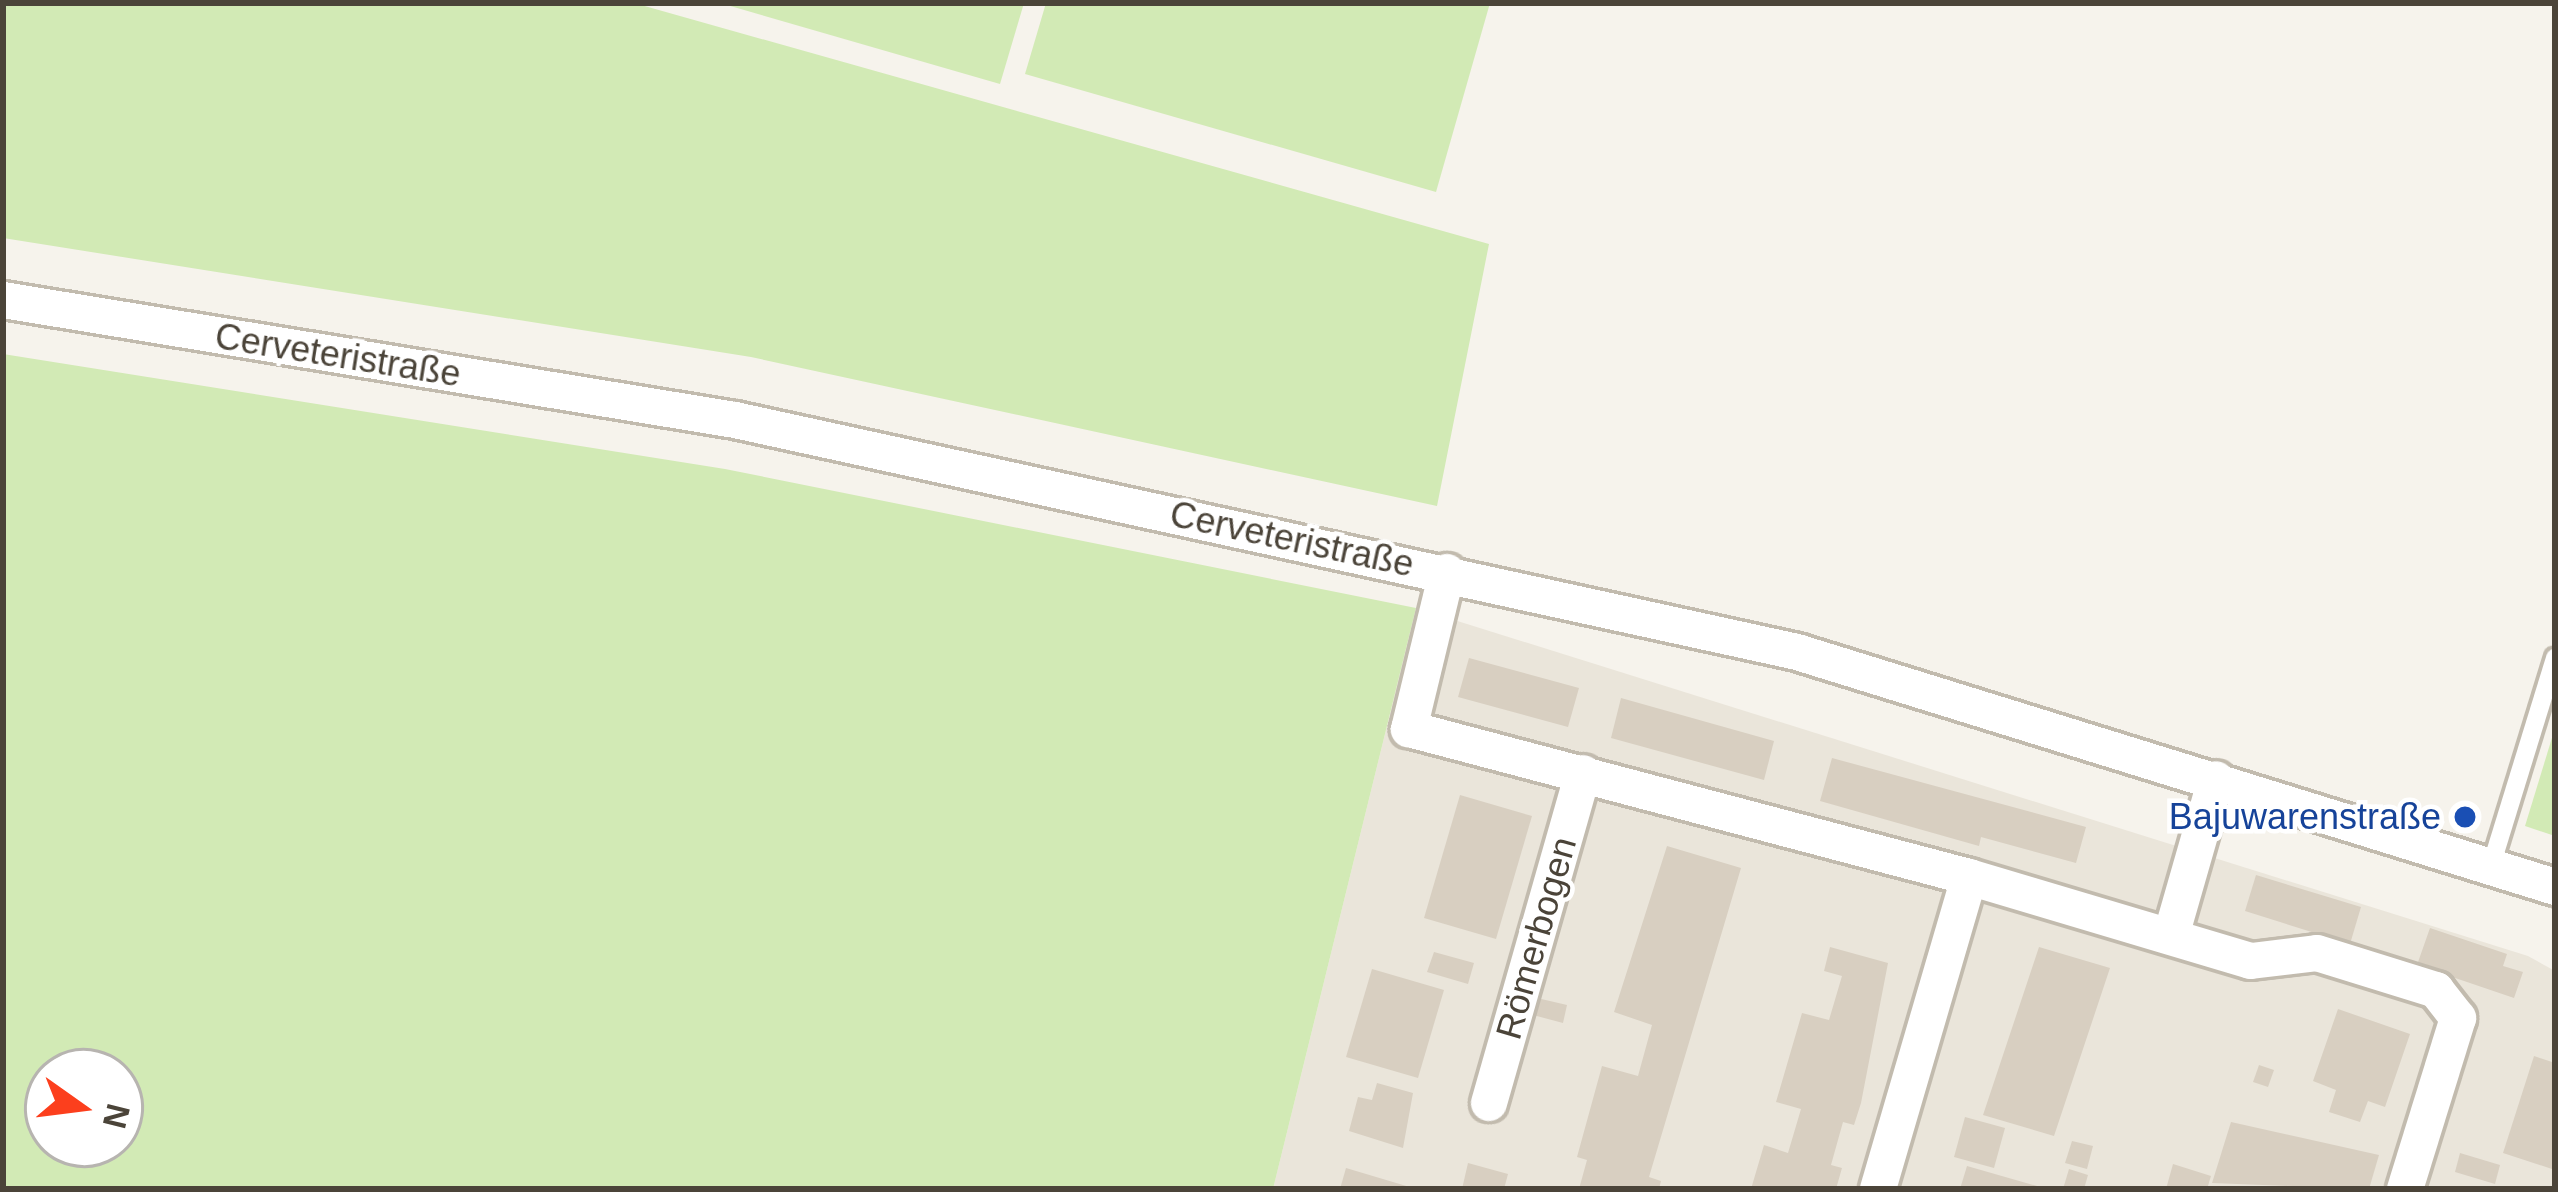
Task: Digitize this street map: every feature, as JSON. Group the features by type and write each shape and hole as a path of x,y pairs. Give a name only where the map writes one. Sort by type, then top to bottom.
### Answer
{"street":[{"name":"Cerveteristraße","path":"3,300 735,420 1797,652 2555,887"},
{"path":"1447,572 1409,729 1969,877 2251,961 2317,953 2436,991 2458,1018 2405,1189"},
{"name":"Römerbogen","path":"1489,1103 1583,773"},
{"path":"2171,936 2216,779"},
{"path":"1878,1189 1969,877"}],"lane":[{"path":"2491,866 2555,658"}],"shaded area":[{"path":"1416,608 2528,956 2555,971 2555,1189 1273,1189"}],"green space":[{"path":"3,3 634,3 1489,244 1437,506 751,357 3,238"},
{"path":"720,3 1024,3 1000,84"},
{"path":"1046,3 1490,3 1436,192 1025,74"},
{"path":"3,354 725,469 1416,608 1273,1189 3,1189"},
{"path":"2555,728 2555,836 2525,826"}],"building":[{"path":"1469,658 1579,688 1568,727 1458,697"},
{"path":"1621,698 1774,741 1764,780 1611,738"},
{"path":"1832,758 2086,827 2076,863 1981,837 1979,846 1820,801"},
{"path":"1460,795 1532,816 1496,939 1424,918"},
{"path":"1667,846 1741,868 1649,1177 1661,1181 1659,1189 1579,1189 1587,1160 1577,1157 1602,1066 1638,1076 1652,1025 1614,1012"},
{"path":"2256,875 2361,907 2350,944 2245,911"},
{"path":"2430,928 2507,954 2503,966 2523,972 2514,998 2417,965"},
{"path":"1830,947 1888,963 1861,1103 1854,1125 1843,1122 1831,1165 1842,1168 1836,1189 1751,1189 1764,1145 1788,1153 1801,1109 1776,1102 1802,1013 1829,1020 1842,976 1824,971"},
{"path":"2039,947 2110,968 2054,1136 1983,1115"},
{"path":"1434,952 1474,963 1468,984 1427,972"},
{"path":"1372,969 1444,990 1418,1078 1346,1057"},
{"path":"1537,998 1567,1005 1563,1023 1533,1015"},
{"path":"2338,1009 2410,1034 2385,1107 2368,1101 2360,1122 2329,1112 2336,1090 2313,1081"},
{"path":"2534,1056 2555,1063 2555,1170 2503,1153"},
{"path":"2259,1065 2274,1070 2268,1087 2253,1082"},
{"path":"1377,1083 1413,1093 1403,1148 1349,1131 1358,1097 1372,1100"},
{"path":"1965,1117 2005,1128 1994,1168 1954,1157"},
{"path":"2231,1122 2379,1155 2369,1189 2212,1183"},
{"path":"2072,1141 2093,1146 2087,1169 2065,1163"},
{"path":"2460,1153 2500,1165 2495,1184 2455,1172"},
{"path":"1468,1163 1508,1174 1504,1189 1462,1189"},
{"path":"2173,1164 2211,1176 2207,1189 2166,1189"},
{"path":"1967,1166 2044,1188 2044,1189 1960,1189"},
{"path":"1346,1168 1413,1188 1413,1189 1340,1189"},
{"path":"2069,1169 2088,1175 2084,1189 2063,1189"}],"place":[{"name":"Bajuwarenstraße","path":"2465,817"}]}
